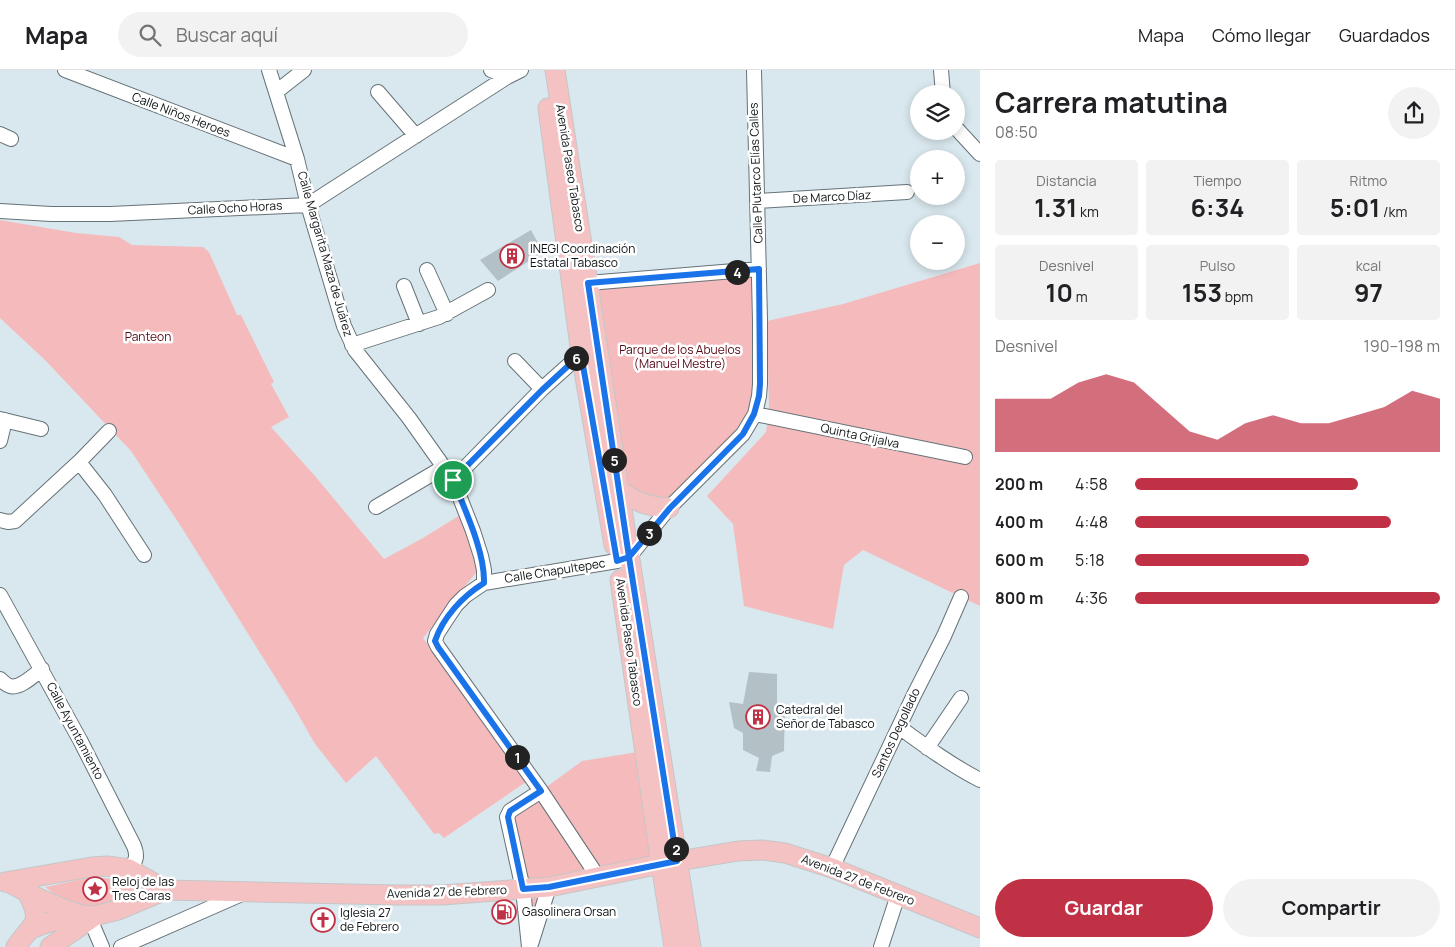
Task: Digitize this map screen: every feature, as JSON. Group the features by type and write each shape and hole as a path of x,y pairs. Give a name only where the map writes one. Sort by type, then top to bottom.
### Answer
{"main road":[{"name":"Avenida Paseo Tabasco","path":"543,70 581,354 623,559 669,862 690,947"},
{"name":"Avenida Paseo Tabasco","path":"555,70 619,490 623,559"},
{"path":"619,490 643,504 670,508"},
{"name":"Avenida 27 de Febrero","path":"4,882 38,898 92,918 118,910 166,890 424,895 523,889 549,887 669,862 738,851 762,850 802,858 832,868 980,928"},
{"name":"Avenida Paseo Tabasco","path":"669,862 674,947"},
{"name":"Avenida 27 de Febrero","path":"4,882 92,866 107,866 129,869 166,890"},
{"path":"16,947 31,929 36,917 36,910 27,892"},
{"path":"31,929 64,918 92,918"},
{"path":"50,947 92,918"}],"street":[{"name":"Calle Niños Heroes","path":"66,70 298,160"},
{"name":"Calle Margarita Maza de Juárez","path":"269,70 298,160 308,205 344,326 352,345 409,418 453,480 473,531 484,570 484,583"},
{"path":"276,92 304,70"},
{"path":"492,70 507,77"},
{"name":"Calle Ocho Horas","path":"0,210 52,214 110,214 308,205 507,77 521,70"},
{"name":"Calle Plutarco Elías Calles","path":"623,559 743,434 754,414 759,396 759,269 754,70"},
{"path":"941,70 942,85"},
{"path":"378,92 416,136"},
{"path":"965,138 980,154"},
{"name":"De Marco Díaz","path":"757,201 907,192"},
{"path":"588,283 759,269"},
{"path":"427,270 447,314"},
{"path":"404,286 420,324"},
{"path":"352,345 447,314 488,290"},
{"path":"453,480 542,390 581,354"},
{"path":"515,361 542,390"},
{"name":"Quinta Grijalva","path":"754,414 965,457"},
{"path":"0,441 3,420 41,430"},
{"path":"0,520 15,521 79,462 109,431"},
{"path":"79,462 105,495 144,555"},
{"path":"376,508 444,467"},
{"name":"Calle Chapultepec","path":"598,877 541,791 435,641 437,634 456,605 465,596 484,583 623,559"},
{"name":"Calle Ayuntamiento","path":"0,595 80,740 134,846 136,858 134,864 129,869"},
{"name":"Santos Degollado","path":"832,868 961,597"},
{"path":"0,679 8,686 14,687 42,669"},
{"path":"927,748 961,698"},
{"path":"899,727 960,770 980,780"},
{"path":"530,947 523,889 508,817 510,811 541,791"},
{"path":"530,947 549,887"},
{"path":"121,947 247,892"},
{"path":"881,947 898,895"},
{"path":"92,918 102,947"}],"green space":[{"name":"Panteon","path":"0,220 76,233 119,237 132,245 203,247 209,252 237,315 241,315 274,382 271,384 289,417 271,427 315,476 384,559 460,515 478,569 423,638 529,780 444,838 439,833 434,834 376,756 346,783 315,744 182,528 131,451 45,360 0,318"},
{"path":"980,263 980,606 863,550 844,565 833,629 744,606 733,524 707,496 766,432 769,411 767,321 843,304 957,270 965,270 965,267"},
{"name":"Parque de los Abuelos (Manuel Mestre)","path":"759,269 755,414 669,508 619,490 588,283"},
{"path":"644,751 661,864 549,887 531,947 510,811 582,761"},
{"path":"88,878 117,880 145,890 117,905 89,909 58,897 45,887"}],"building":[{"name":"INEGI Coordinación Estatal Tabasco","path":"531,230 543,252 498,281 480,260"},
{"name":"Catedral del Señor de Tabasco","path":"749,672 777,674 777,705 785,705 784,751 772,756 770,772 756,771 759,758 743,750 743,733 734,728 729,702 743,704"}],"place":[{"name":"INEGI Coordinación Estatal Tabasco","path":"512,256"},
{"name":"Catedral del Señor de Tabasco","path":"758,717"},
{"name":"Reloj de las Tres Caras","path":"95,889"},
{"name":"Gasolinera Orsan","path":"504,912"},
{"name":"Iglesia 27 de Febrero","path":"323,920"}],"route":[{"path":"453,480 473,531 484,570 484,583 465,596 456,605 437,634 435,641 541,791 510,811 508,817 523,889 549,887 677,861 629,557 670,508 743,434 750,424 757,406 760,384 759,269 588,283 629,557 617,561 581,354 542,390 453,480"}]}
